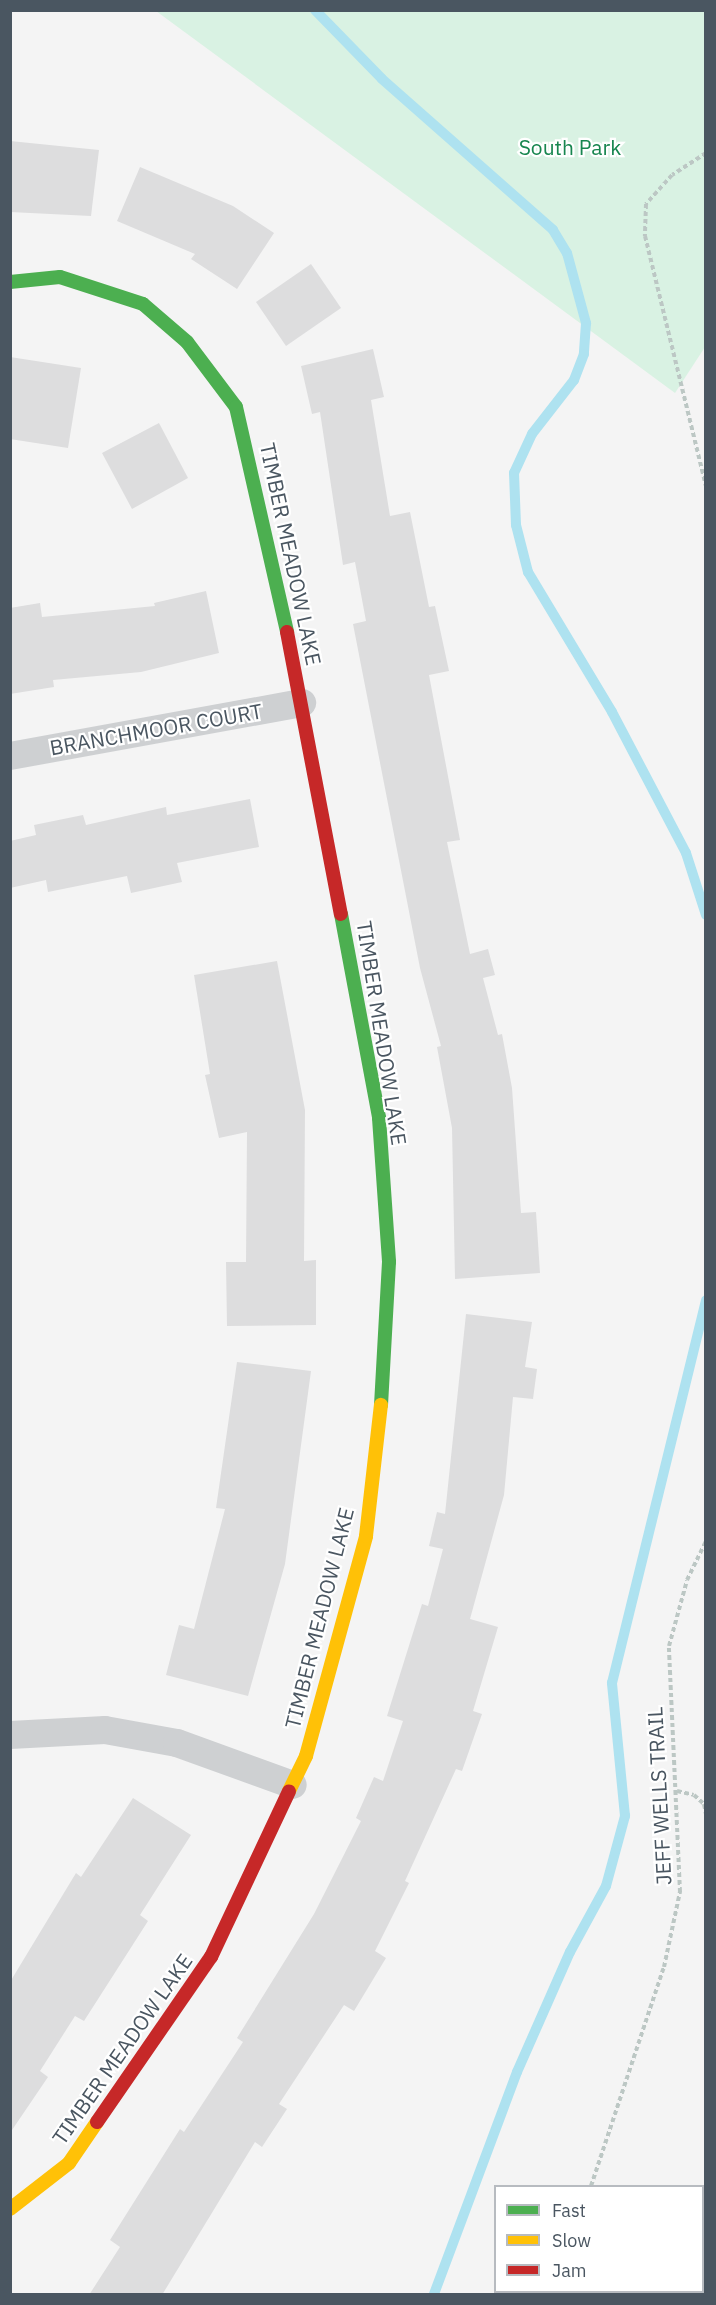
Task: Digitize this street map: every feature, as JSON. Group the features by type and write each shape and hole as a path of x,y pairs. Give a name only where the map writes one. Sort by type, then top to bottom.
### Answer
{"street":[{"name":"TIMBER MEADOW LAKE","path":"10,282 60,277 143,304 187,342 236,406 255,475 302,703 379,1118 389,1262 384,1382 366,1536 328,1684 293,1785 211,1957 69,2163 10,2209"},
{"name":"BRANCHMOOR COURT","path":"10,756 302,703"},
{"path":"10,1735 105,1730 177,1743 293,1785"}],"path":[{"path":"705,153 672,176 646,204 645,236 705,486"},
{"name":"JEFF WELLS TRAIL","path":"592,2185 664,1967 680,1892 669,1646 687,1580 705,1541"},
{"path":"677,1791 694,1795 704,1804 705,1814"}],"green space":[{"name":"South Park","path":"156,11 705,11 705,347 675,393"}],"building":[{"path":"10,141 99,150 91,216 10,212"},
{"path":"140,167 233,206 274,233 237,289 191,259 195,254 117,221"},
{"path":"311,264 341,308 286,346 256,302"},
{"path":"373,349 384,397 371,400 390,516 410,512 429,607 435,606 449,671 429,675 460,840 447,842 470,954 488,949 495,975 483,978 498,1035 502,1034 512,1088 521,1213 536,1212 540,1273 455,1279 452,1128 437,1047 441,1046 420,968 353,624 366,621 355,562 343,565 320,412 312,414 301,366"},
{"path":"10,357 81,368 68,448 10,439"},
{"path":"159,423 188,478 132,509 102,453"},
{"path":"206,591 219,653 141,672 53,680 54,687 10,694 10,608 40,603 42,617 155,606 154,603"},
{"path":"250,799 259,847 177,863 182,882 131,893 127,876 48,892 46,880 10,888 10,841 36,835 34,825 83,815 86,825 166,807 167,815"},
{"path":"277,961 305,1110 304,1261 316,1260 316,1325 227,1326 226,1262 246,1262 247,1132 219,1138 205,1075 210,1074 194,975"},
{"path":"466,1314 532,1322 525,1367 537,1369 533,1399 513,1397 504,1495 470,1619 498,1627 473,1711 482,1714 462,1771 456,1769 405,1881 409,1883 375,1951 386,1958 354,2011 344,2005 279,2104 287,2109 262,2147 255,2142 162,2295 89,2295 120,2247 110,2240 180,2129 184,2132 243,2042 237,2038 314,1914 361,1821 356,1818 374,1777 383,1781 403,1721 387,1716 422,1604 428,1606 443,1549 429,1546 437,1512 445,1514"},
{"path":"237,1362 311,1371 285,1564 248,1696 166,1675 179,1625 194,1629 225,1509 216,1508"},
{"path":"133,1798 191,1835 140,1915 148,1921 84,2021 75,2016 40,2071 48,2077 10,2133 10,1982 76,1873 81,1877"}],"waterway":[{"path":"315,10 382,79 553,230 567,253 586,323 584,354 574,380 532,434 514,473 516,525 528,572 612,712 686,853 706,915"},
{"path":"434,2294 517,2072 570,1952 606,1886 625,1816 612,1683 706,1300"}],"traffic: fast":[{"path":"10,282 60,277 143,304 187,342 236,407 287,632"},
{"path":"341,914 379,1118 389,1262 381,1405"}],"traffic: slow":[{"path":"289,1791 306,1756 366,1536 381,1405"},
{"path":"10,2209 69,2163 97,2122"}],"traffic: jam":[{"path":"287,632 341,914"},
{"path":"97,2122 211,1957 289,1791"}]}
